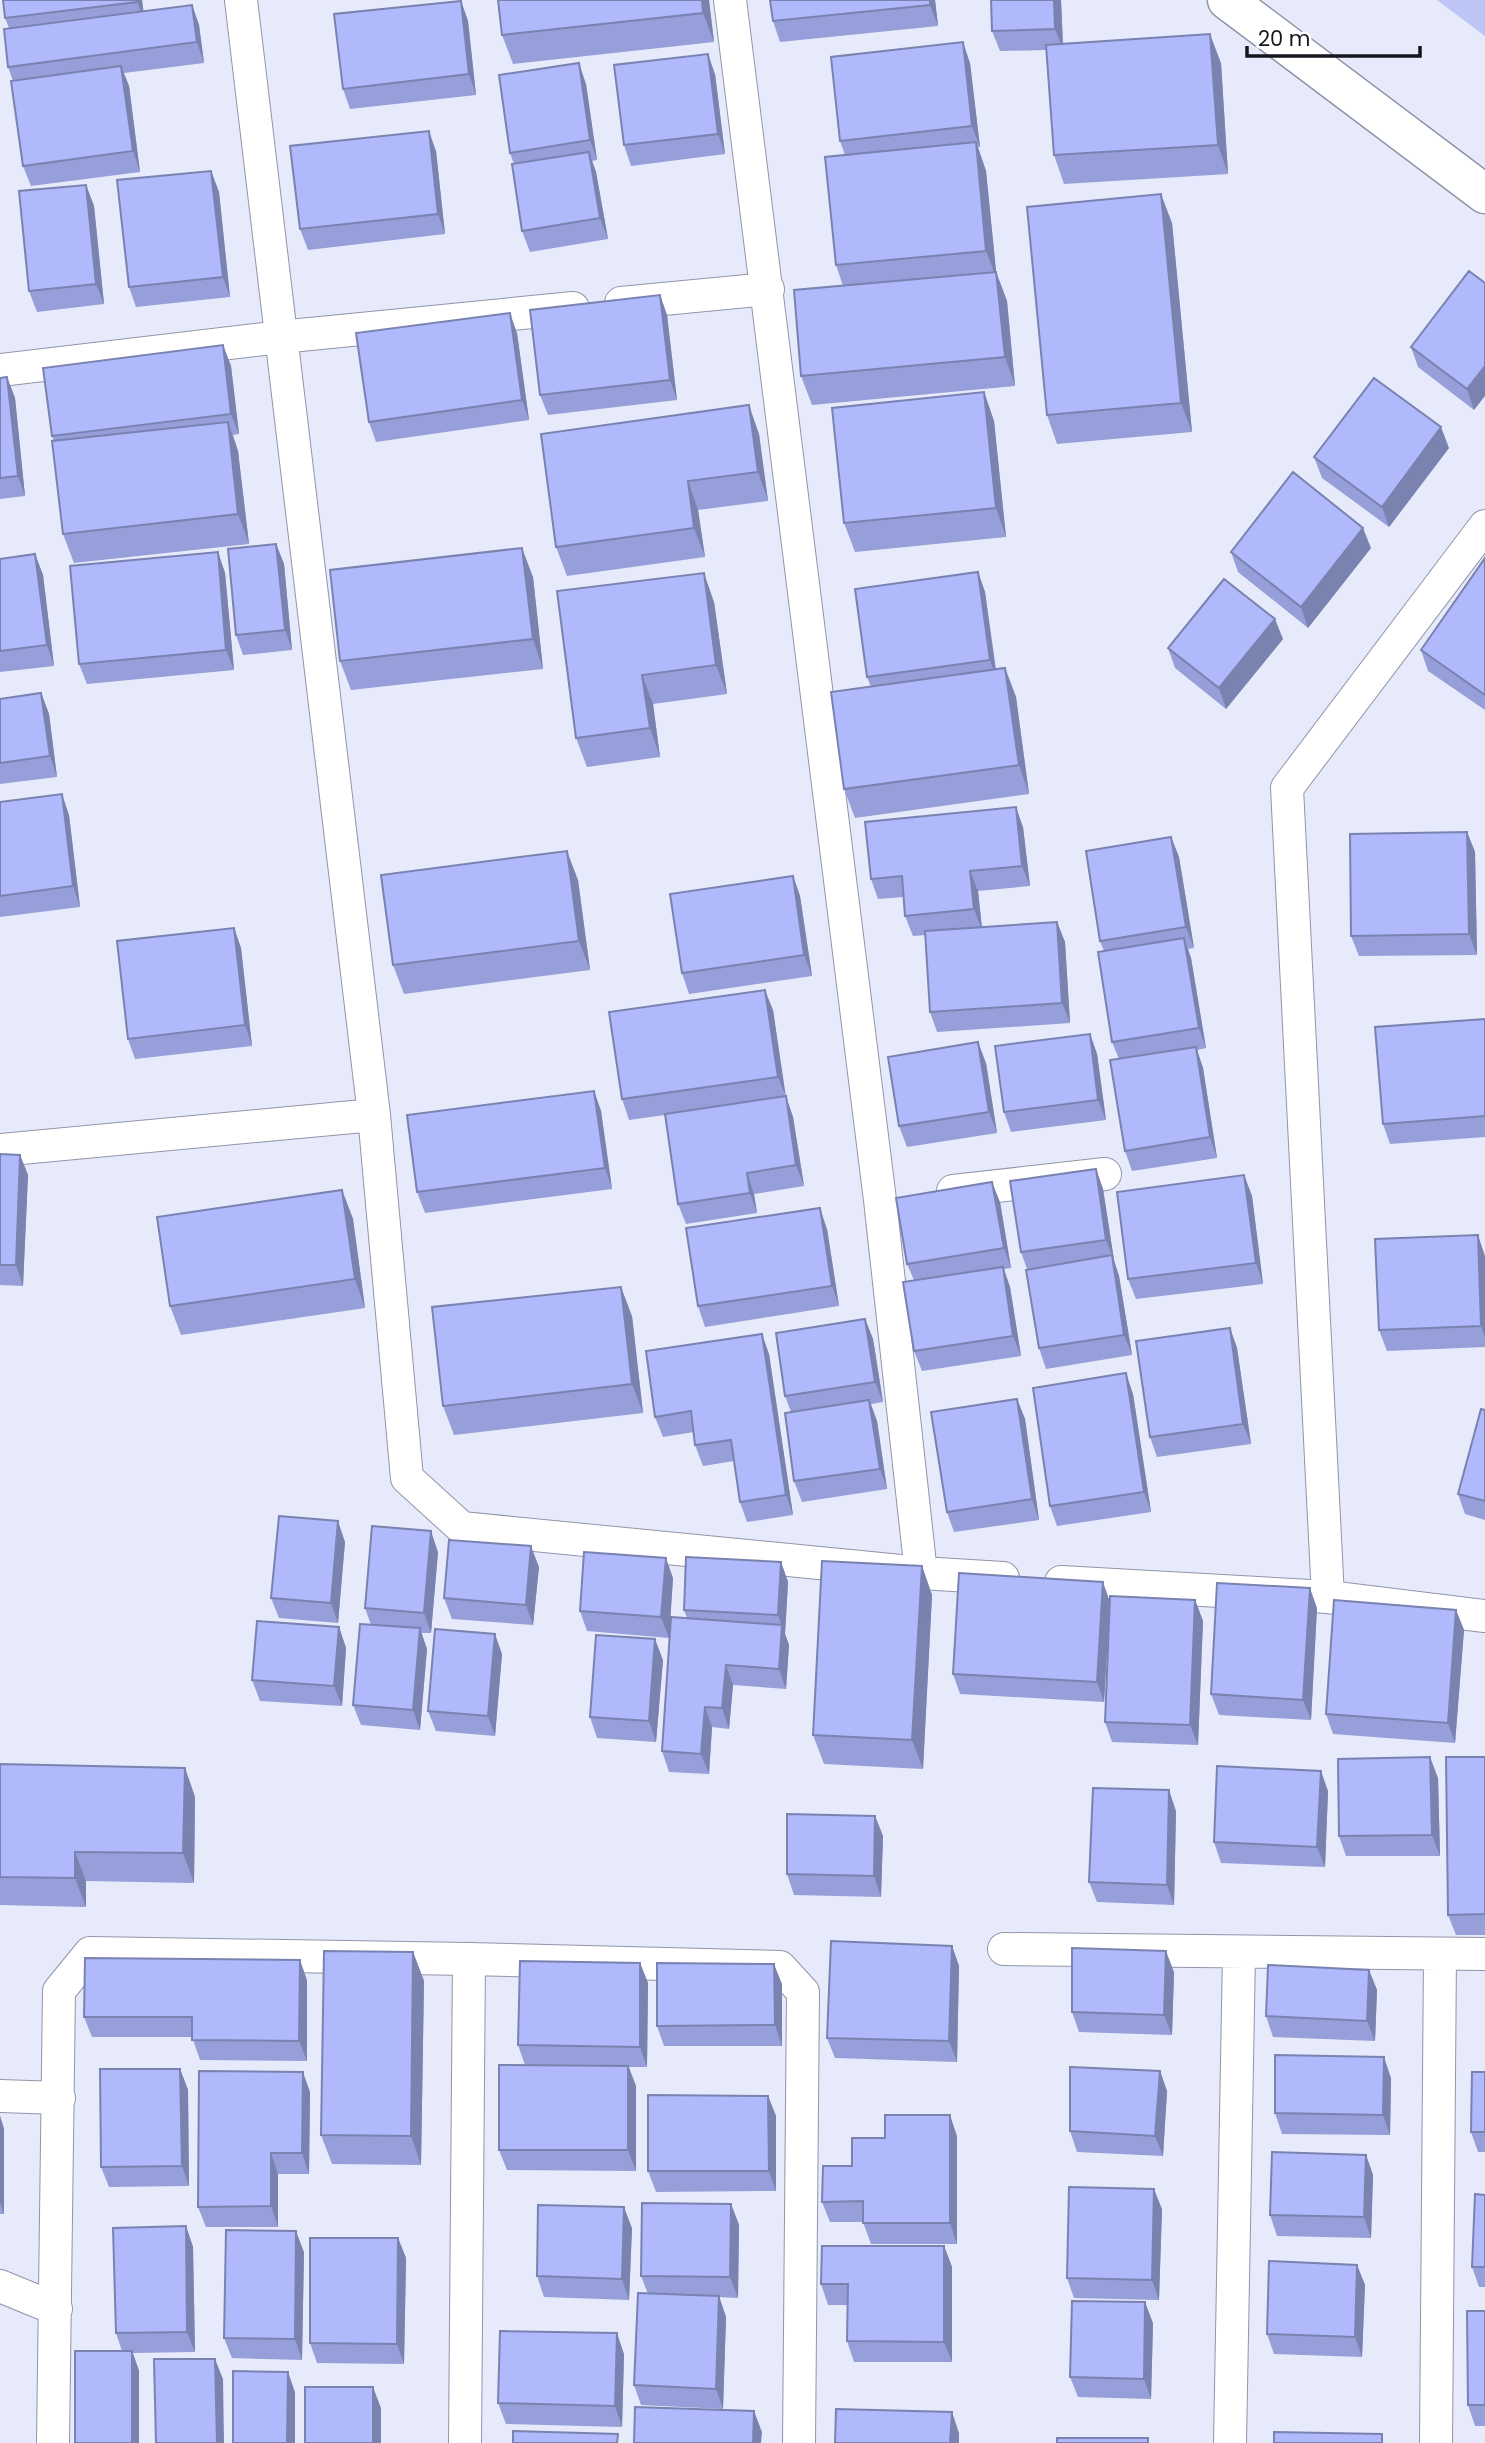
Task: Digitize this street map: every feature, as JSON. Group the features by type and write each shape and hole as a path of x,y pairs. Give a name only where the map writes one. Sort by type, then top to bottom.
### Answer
{"street":[{"path":"1227,0 1485,194"}],"lane":[{"path":"240,0 374,1115 407,1478 462,1528 922,1573 1328,1597 1485,1616"},
{"path":"730,0 768,289 902,1197 922,1573"},
{"path":"0,370 280,337 768,289"},
{"path":"1328,1597 1287,788 1485,526"},
{"path":"0,1150 374,1115"},
{"path":"902,1197 1105,1174"},
{"path":"1004,1949 1485,1954"},
{"path":"53,2443 59,1991 90,1953 779,1967 803,1992 799,2443"},
{"path":"1230,2443 1239,1953"},
{"path":"1436,2443 1440,1954"},
{"path":"465,2443 469,1959"},
{"path":"0,2096 59,2098"},
{"path":"0,2286 56,2309"}],"shaded area":[{"path":"1437,0 1485,0 1485,36"}],"building":[{"path":"3,0 137,0 137,2 5,18"},
{"path":"498,0 702,0 703,13 502,35"},
{"path":"770,0 930,0 930,5 773,21"},
{"path":"991,0 1054,0 1055,29 992,31"},
{"path":"461,1 469,74 343,89 334,14"},
{"path":"192,5 197,42 8,67 4,29"},
{"path":"1210,34 1218,145 1054,155 1046,45"},
{"path":"963,42 972,126 840,141 831,57"},
{"path":"708,54 718,134 624,145 614,65"},
{"path":"579,63 590,140 510,153 499,75"},
{"path":"121,66 133,151 23,166 11,81"},
{"path":"429,131 438,214 300,229 290,146"},
{"path":"976,142 986,251 836,265 825,157"},
{"path":"589,152 600,218 522,231 512,164"},
{"path":"211,171 223,277 129,287 117,180"},
{"path":"86,185 96,284 29,291 19,191"},
{"path":"1161,194 1181,403 1047,415 1027,207"},
{"path":"1469,271 1485,283 1485,366 1467,389 1411,347"},
{"path":"996,272 1005,357 801,376 794,290"},
{"path":"660,295 670,380 540,395 530,310"},
{"path":"510,313 522,400 369,422 356,333"},
{"path":"223,345 231,414 52,436 43,368"},
{"path":"7,377 18,476 0,478 0,378"},
{"path":"1374,378 1441,427 1382,507 1314,457"},
{"path":"984,392 996,508 844,523 832,408"},
{"path":"749,405 758,472 688,481 694,528 556,547 541,434"},
{"path":"228,422 238,514 63,534 52,441"},
{"path":"1293,472 1363,528 1301,607 1231,552"},
{"path":"276,544 285,630 236,635 228,549"},
{"path":"522,548 533,639 340,661 330,570"},
{"path":"218,552 226,650 79,664 70,566"},
{"path":"35,554 47,645 0,651 0,559"},
{"path":"1485,558 1485,695 1421,650"},
{"path":"978,572 990,660 867,677 855,589"},
{"path":"704,573 716,665 642,675 650,728 576,738 557,591"},
{"path":"1224,579 1275,619 1219,688 1168,648"},
{"path":"1005,668 1019,765 844,789 831,692"},
{"path":"41,693 50,756 0,763 0,699"},
{"path":"62,794 73,886 0,896 0,802"},
{"path":"1016,807 1022,866 970,871 974,909 905,916 902,876 871,879 865,822"},
{"path":"1467,832 1469,934 1351,936 1350,834"},
{"path":"1171,837 1186,927 1100,941 1086,851"},
{"path":"567,851 579,941 393,965 381,875"},
{"path":"793,876 804,955 682,973 670,894"},
{"path":"1057,922 1062,1003 930,1012 925,931"},
{"path":"234,928 245,1025 128,1039 117,941"},
{"path":"1184,938 1199,1028 1112,1042 1098,952"},
{"path":"765,990 778,1077 622,1099 609,1012"},
{"path":"1485,1019 1485,1116 1383,1124 1375,1027"},
{"path":"1090,1034 1098,1100 1004,1112 995,1046"},
{"path":"978,1042 989,1112 899,1126 888,1057"},
{"path":"1196,1047 1210,1137 1125,1151 1110,1060"},
{"path":"594,1091 605,1168 417,1192 407,1115"},
{"path":"786,1096 796,1165 747,1173 750,1193 678,1204 665,1114"},
{"path":"0,1154 20,1155 16,1265 0,1265"},
{"path":"1096,1169 1106,1240 1021,1252 1010,1181"},
{"path":"1244,1175 1256,1263 1128,1279 1117,1192"},
{"path":"992,1182 1004,1248 907,1264 896,1198"},
{"path":"342,1190 355,1279 170,1306 157,1217"},
{"path":"820,1208 832,1286 698,1306 686,1228"},
{"path":"1478,1235 1481,1326 1379,1330 1375,1239"},
{"path":"1112,1255 1124,1335 1039,1348 1026,1270"},
{"path":"1003,1267 1013,1336 914,1351 903,1282"},
{"path":"621,1287 632,1384 443,1406 432,1307"},
{"path":"865,1319 875,1382 785,1396 776,1333"},
{"path":"1230,1328 1243,1424 1150,1437 1136,1341"},
{"path":"762,1334 786,1495 740,1502 731,1440 695,1445 691,1411 655,1417 646,1351"},
{"path":"1126,1373 1144,1492 1050,1506 1033,1388"},
{"path":"1017,1399 1032,1499 947,1512 931,1412"},
{"path":"869,1400 880,1469 794,1481 785,1413"},
{"path":"1481,1409 1485,1410 1485,1501 1458,1494"},
{"path":"279,1516 338,1521 331,1603 271,1598"},
{"path":"372,1526 431,1531 424,1613 365,1608"},
{"path":"449,1540 531,1546 526,1605 444,1598"},
{"path":"584,1552 666,1558 661,1617 580,1611"},
{"path":"686,1557 781,1562 778,1615 684,1610"},
{"path":"822,1561 922,1566 912,1740 813,1735"},
{"path":"959,1573 1103,1582 1097,1682 953,1674"},
{"path":"1217,1583 1310,1588 1303,1700 1211,1694"},
{"path":"1110,1596 1195,1600 1190,1725 1105,1722"},
{"path":"1334,1600 1456,1610 1448,1723 1326,1714"},
{"path":"671,1617 782,1625 779,1669 726,1665 722,1708 705,1707 701,1754 662,1751"},
{"path":"257,1621 339,1627 334,1686 252,1680"},
{"path":"360,1624 420,1628 413,1710 353,1705"},
{"path":"435,1629 495,1634 488,1716 428,1711"},
{"path":"596,1635 655,1639 649,1721 590,1717"},
{"path":"1430,1757 1432,1835 1339,1836 1338,1759"},
{"path":"1446,1757 1485,1757 1485,1914 1448,1915"},
{"path":"0,1764 185,1768 183,1853 75,1852 75,1878 0,1877"},
{"path":"1217,1766 1321,1771 1317,1847 1214,1842"},
{"path":"1093,1788 1169,1790 1167,1885 1089,1882"},
{"path":"787,1814 875,1816 874,1876 787,1874"},
{"path":"831,1941 952,1946 949,2041 827,2038"},
{"path":"1072,1948 1166,1951 1164,2015 1072,2012"},
{"path":"324,1951 413,1952 411,2136 321,2135"},
{"path":"85,1958 300,1960 299,2041 192,2040 192,2017 84,2017"},
{"path":"520,1961 640,1963 640,2047 518,2045"},
{"path":"657,1963 774,1964 775,2025 657,2026"},
{"path":"1268,1965 1369,1970 1367,2021 1266,2016"},
{"path":"1275,2055 1384,2057 1383,2115 1275,2113"},
{"path":"499,2065 628,2066 628,2150 499,2150"},
{"path":"1070,2067 1160,2071 1155,2136 1070,2131"},
{"path":"100,2069 180,2069 182,2166 101,2167"},
{"path":"199,2071 303,2072 302,2153 271,2153 271,2206 198,2207"},
{"path":"1472,2072 1485,2072 1485,2132 1471,2132"},
{"path":"648,2095 768,2096 769,2171 648,2171"},
{"path":"885,2115 950,2115 950,2223 863,2223 863,2201 822,2202 823,2166 852,2166 852,2138 885,2138"},
{"path":"1272,2152 1366,2155 1364,2217 1270,2215"},
{"path":"1069,2187 1154,2189 1152,2280 1067,2278"},
{"path":"1475,2194 1485,2195 1485,2267 1472,2267"},
{"path":"642,2203 731,2204 730,2277 641,2276"},
{"path":"538,2205 624,2207 622,2279 537,2276"},
{"path":"186,2226 187,2332 116,2333 113,2228"},
{"path":"226,2230 296,2231 295,2339 224,2338"},
{"path":"310,2238 398,2238 397,2344 310,2343"},
{"path":"822,2246 944,2246 944,2342 847,2341 848,2284 821,2284"},
{"path":"1269,2261 1357,2265 1355,2337 1267,2334"},
{"path":"638,2293 719,2296 716,2389 634,2385"},
{"path":"1072,2301 1145,2302 1144,2379 1070,2377"},
{"path":"1467,2311 1485,2311 1485,2405 1468,2405"},
{"path":"500,2331 617,2333 615,2406 498,2403"},
{"path":"75,2351 132,2351 132,2443 75,2443"},
{"path":"154,2359 215,2359 217,2443 156,2443"},
{"path":"233,2371 288,2372 287,2443 233,2443"},
{"path":"305,2387 373,2387 373,2443 305,2443"},
{"path":"635,2407 754,2411 753,2443 634,2443"},
{"path":"836,2409 952,2412 950,2443 835,2443"},
{"path":"513,2431 618,2434 617,2443 513,2443"},
{"path":"1274,2432 1382,2434 1382,2443 1274,2443"},
{"path":"1057,2438 1148,2438 1148,2443 1057,2443"}]}
